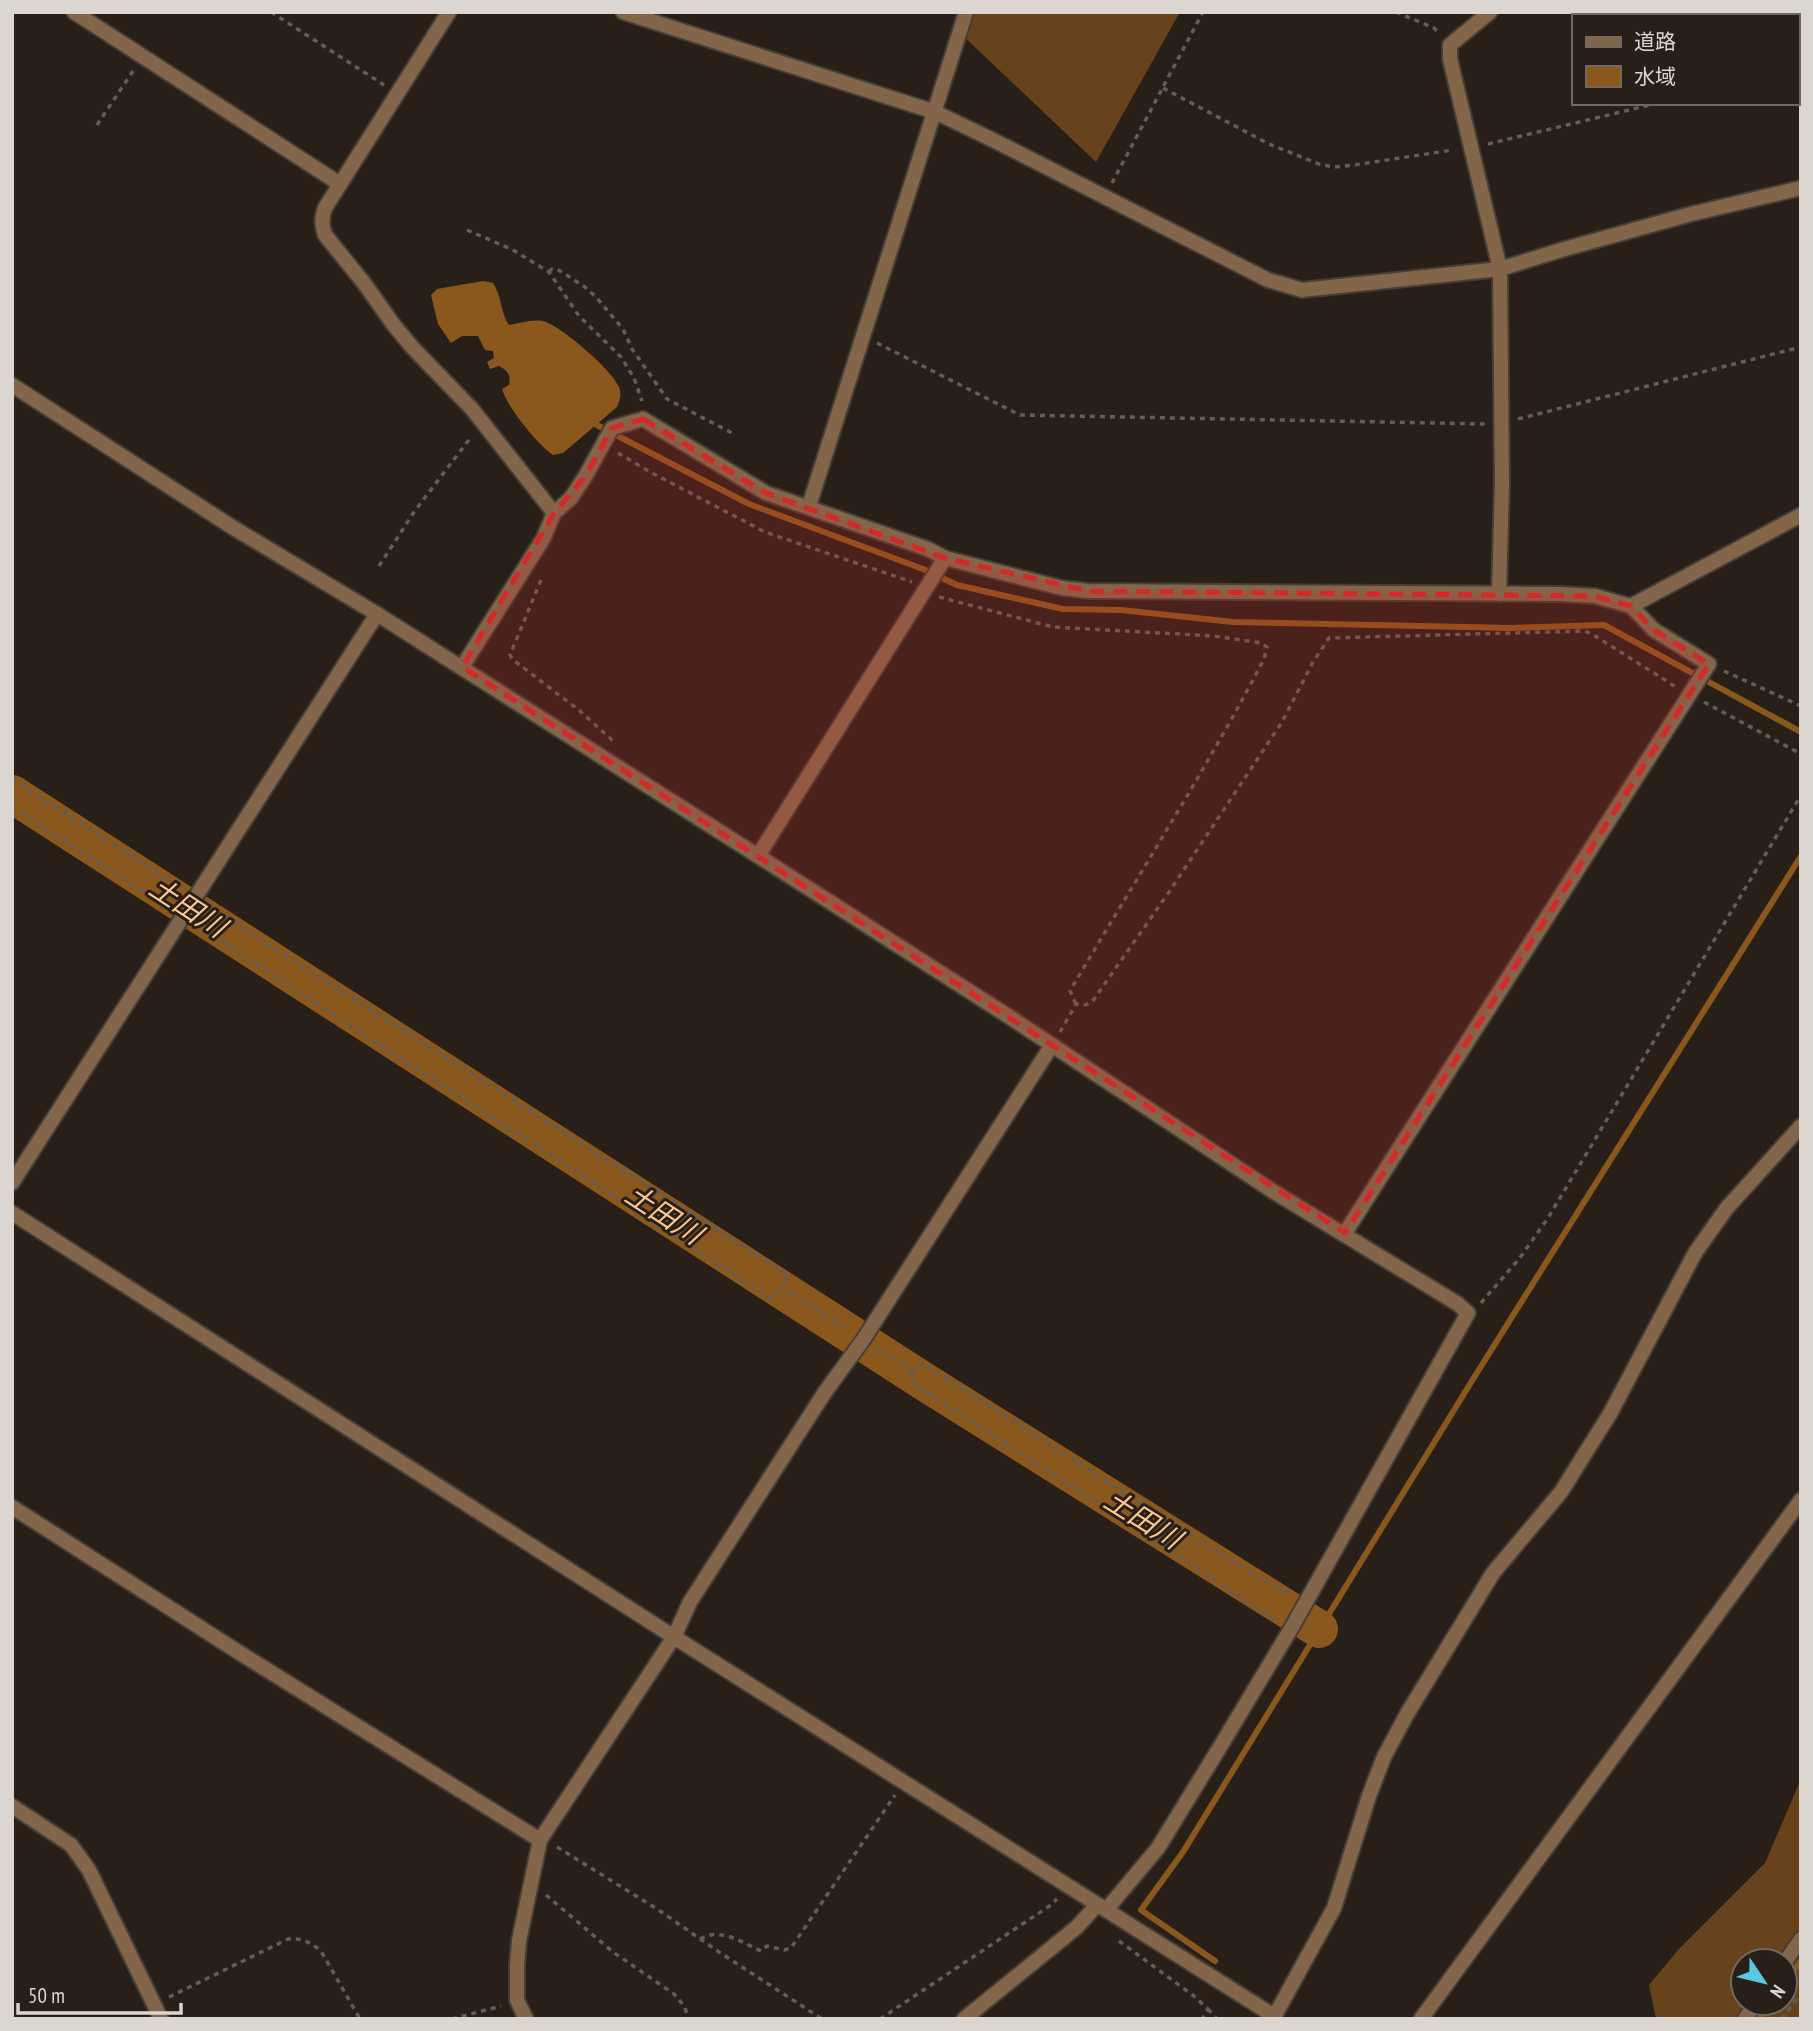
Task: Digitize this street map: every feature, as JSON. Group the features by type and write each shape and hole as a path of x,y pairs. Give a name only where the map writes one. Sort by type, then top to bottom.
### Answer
{"street":[{"path":"74,12 340,184"},
{"path":"449,12 321,218 326,235 365,283 393,324 472,409 554,513"},
{"path":"623,12 935,112 1287,288 1336,288 1500,269 1691,214 1801,188"},
{"path":"809,506 966,12"},
{"path":"1490,12 1450,45 1450,59 1500,269 1502,423 1499,594"},
{"path":"12,385 232,527 462,667 1052,1045 1274,1192 1345,1233 1468,1313 1301,1599 1292,1627 1158,1848 1102,1907 964,2019"},
{"path":"462,667 542,539 554,513 570,498 586,475 612,428 643,419 766,494 809,506 850,524 928,549 945,558 1062,588 1088,591 1595,596 1631,606 1654,630 1709,664 1345,1233"},
{"path":"1631,606 1801,515"},
{"path":"758,856 945,558"},
{"path":"12,1183 377,614"},
{"path":"526,2019 517,2000 519,1941 541,1839 674,1637 698,1591 825,1392 863,1340 1052,1045"},
{"path":"12,1213 1273,2018 1334,1908 1384,1756 1407,1714 1493,1573 1561,1492 1611,1412 1695,1253 1726,1209 1801,1126"},
{"path":"1422,2019 1801,1500"},
{"path":"12,1507 243,1655 541,1839"},
{"path":"12,1806 71,1846 89,1870 162,2019"}],"path":[{"path":"271,12 397,93"},
{"path":"1105,196 1203,12"},
{"path":"1396,12 1434,28 1450,45"},
{"path":"97,125 142,57"},
{"path":"1163,88 1269,144 1319,164 1334,167 1472,147 1650,105"},
{"path":"467,230 513,250 550,272 579,316 621,357 641,396 643,419"},
{"path":"550,272 557,269 585,287 596,298 622,329 632,349 667,399 732,433"},
{"path":"863,338 1020,415 1474,425 1502,423 1801,347"},
{"path":"379,566 414,513 483,422"},
{"path":"605,439 616,452 750,525 918,584 935,596 1053,627 1227,637 1261,643 1267,647 1264,659 1230,724 1070,990 1076,1004"},
{"path":"545,569 510,655 580,711 619,747"},
{"path":"1076,1004 1092,1002 1139,935 1282,722 1313,662 1329,638 1584,631 1690,695 1801,754"},
{"path":"1709,664 1801,706"},
{"path":"12,779 788,1275 783,1288 772,1299 12,808"},
{"path":"1468,1313 1480,1304 1519,1259 1548,1218 1801,795"},
{"path":"1052,1045 1076,1004"},
{"path":"783,1288 913,1371"},
{"path":"1276,1621 916,1386 911,1377 913,1371 921,1365 943,1376 1232,1562 1301,1599"},
{"path":"700,1939 709,1934 724,1934 761,1951 767,1946 784,1950 790,1948 904,1782"},
{"path":"541,1839 657,1909 822,2019"},
{"path":"880,2019 1051,1905 1068,1887"},
{"path":"531,1889 544,1894 613,1952 674,1994 685,2007 688,2019"},
{"path":"155,2005 288,1939 300,1938 321,1951 360,2019"},
{"path":"1118,1941 1194,1996 1217,2019"},
{"path":"1782,2019 1801,1993"},
{"path":"452,2019 494,2009 517,2000"},
{"path":"1202,2019 1208,2009"}],"highlighted area":[{"path":"643,419 766,493 945,558 1088,591 1595,596 1631,606 1654,630 1709,664 1345,1233 462,667 554,513 586,475 612,428 623,423"}],"shaded area":[{"path":"967,12 1180,12 1096,162 960,33"},
{"path":"1801,1779 1801,2019 1656,2019 1649,1985 1678,1950 1765,1863"}],"water":[{"path":"483,281 493,283 509,325 537,321 554,326 597,360 619,387 617,407 563,453 553,455 516,415 502,389 509,385 508,373 499,366 490,369 487,362 494,358 493,351 485,350 478,336 462,336 451,343 438,324 431,295 437,289"}],"waterway":[{"path":"591,422 749,504 923,569 957,585 1063,609 1121,610 1233,622 1511,628 1604,625 1801,732"},
{"name":"土田川","path":"12,794 928,1384 1319,1629"},
{"path":"1215,1961 1141,1910 1183,1852 1470,1384 1801,856"}]}
